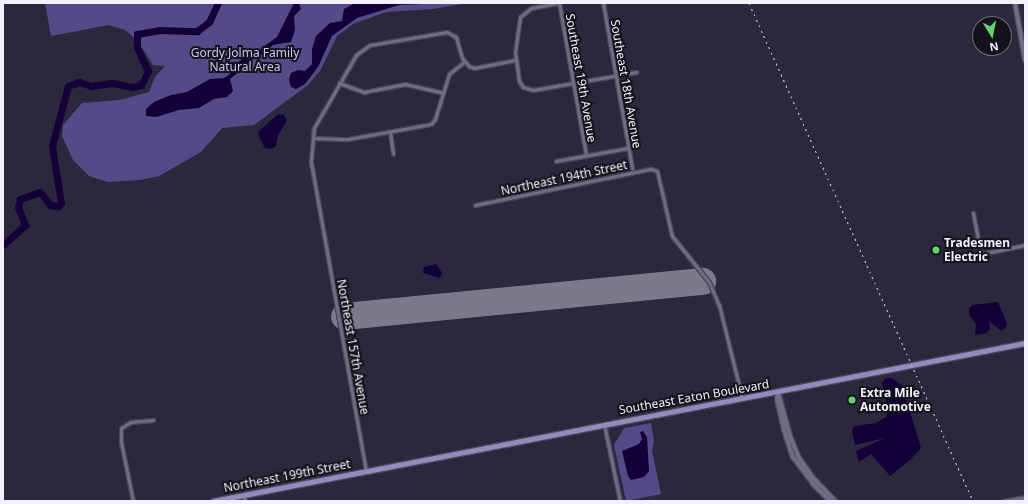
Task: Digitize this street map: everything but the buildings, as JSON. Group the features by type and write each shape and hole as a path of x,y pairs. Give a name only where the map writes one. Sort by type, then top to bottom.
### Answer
{"main road":[{"name":"Southeast Eaton Boulevard","path":"366,470 778,392 1025,343"},
{"name":"Northeast 199th Street","path":"213,501 366,470"}],"street":[{"path":"558,3 531,8 524,12 519,20 515,60 519,81 526,89 534,90 636,72"},
{"name":"Southeast 19th Avenue","path":"558,3 586,155"},
{"name":"Southeast 18th Avenue","path":"603,3 632,168"},
{"path":"1015,3 1025,60"},
{"name":"Northeast 157th Avenue","path":"366,470 311,161 314,128 356,55 364,48 443,32 452,33 457,39 464,62"},
{"path":"313,138 348,140 432,123 450,72 464,62 474,68 515,60"},
{"path":"339,83 364,92 405,84 443,93"},
{"path":"390,132 394,154"},
{"path":"556,161 628,148"},
{"name":"Northeast 194th Street","path":"475,205 651,169 657,171 672,236 709,282 719,305 742,398"},
{"path":"973,213 981,254 1025,245"},
{"path":"778,392 777,399 784,430 793,457 813,484 827,498 834,501"},
{"path":"132,501 121,442 121,428 131,422 153,420"},
{"path":"604,424 620,501"},
{"path":"244,495 245,501"},
{"path":"1003,501 1025,497"}],"green space":[{"name":"Gordy Jolma Family Natural Area","path":"45,3 468,3 433,9 386,12 353,24 337,36 320,71 308,85 254,125 222,128 201,152 159,176 140,180 108,182 89,176 73,160 62,136 63,125 82,103 120,100 149,92 155,77 165,66 153,65 137,40 125,30 109,25 51,36"},
{"path":"651,423 654,441 652,451 661,494 626,501 614,445 624,428"}],"shaded area":[{"path":"294,3 299,3 301,9 294,16 295,30 291,42 273,45 260,56 259,50 277,37"},
{"path":"355,3 450,3 399,5 357,18 332,36 318,67 305,84 296,89 291,87 289,80 291,73 298,70 305,71 312,64 312,49 316,36 330,23 342,21 344,9"},
{"path":"245,57 250,57 251,62 230,79 233,91 227,97 214,99 199,108 179,110 156,117 146,116 146,109 154,102 171,95 187,92 210,79 224,78 230,74 234,65"},
{"path":"283,114 287,121 278,135 276,146 271,149 265,148 258,135 259,131 277,115"},
{"path":"436,264 442,273 440,278 423,273 424,267"},
{"path":"998,302 1007,323 1006,328 1001,331 989,321 990,328 987,333 975,335 976,324 969,315 969,308 972,305"},
{"path":"891,378 902,385 921,448 911,459 890,476 871,454 859,462 856,451 885,438 855,445 852,431 854,426 876,423 886,417 888,412 882,383 885,379"},
{"path":"643,431 647,437 649,471 644,477 631,480 628,476 622,451 639,444 642,439 640,432"}],"waterway":[{"path":"3,245 25,225 18,207 20,199 40,192 50,205 58,206 61,203 52,146 68,86 79,82 91,86 112,83 133,87 141,85 148,71 137,47 137,34 159,30 197,31 209,22 218,3"}],"runway":[{"path":"344,316 702,281"}],"railway":[{"path":"749,3 973,501"}],"place":[{"name":"Tradesmen Electric","path":"936,250"},
{"name":"Extra Mile Automotive","path":"852,400"}]}
